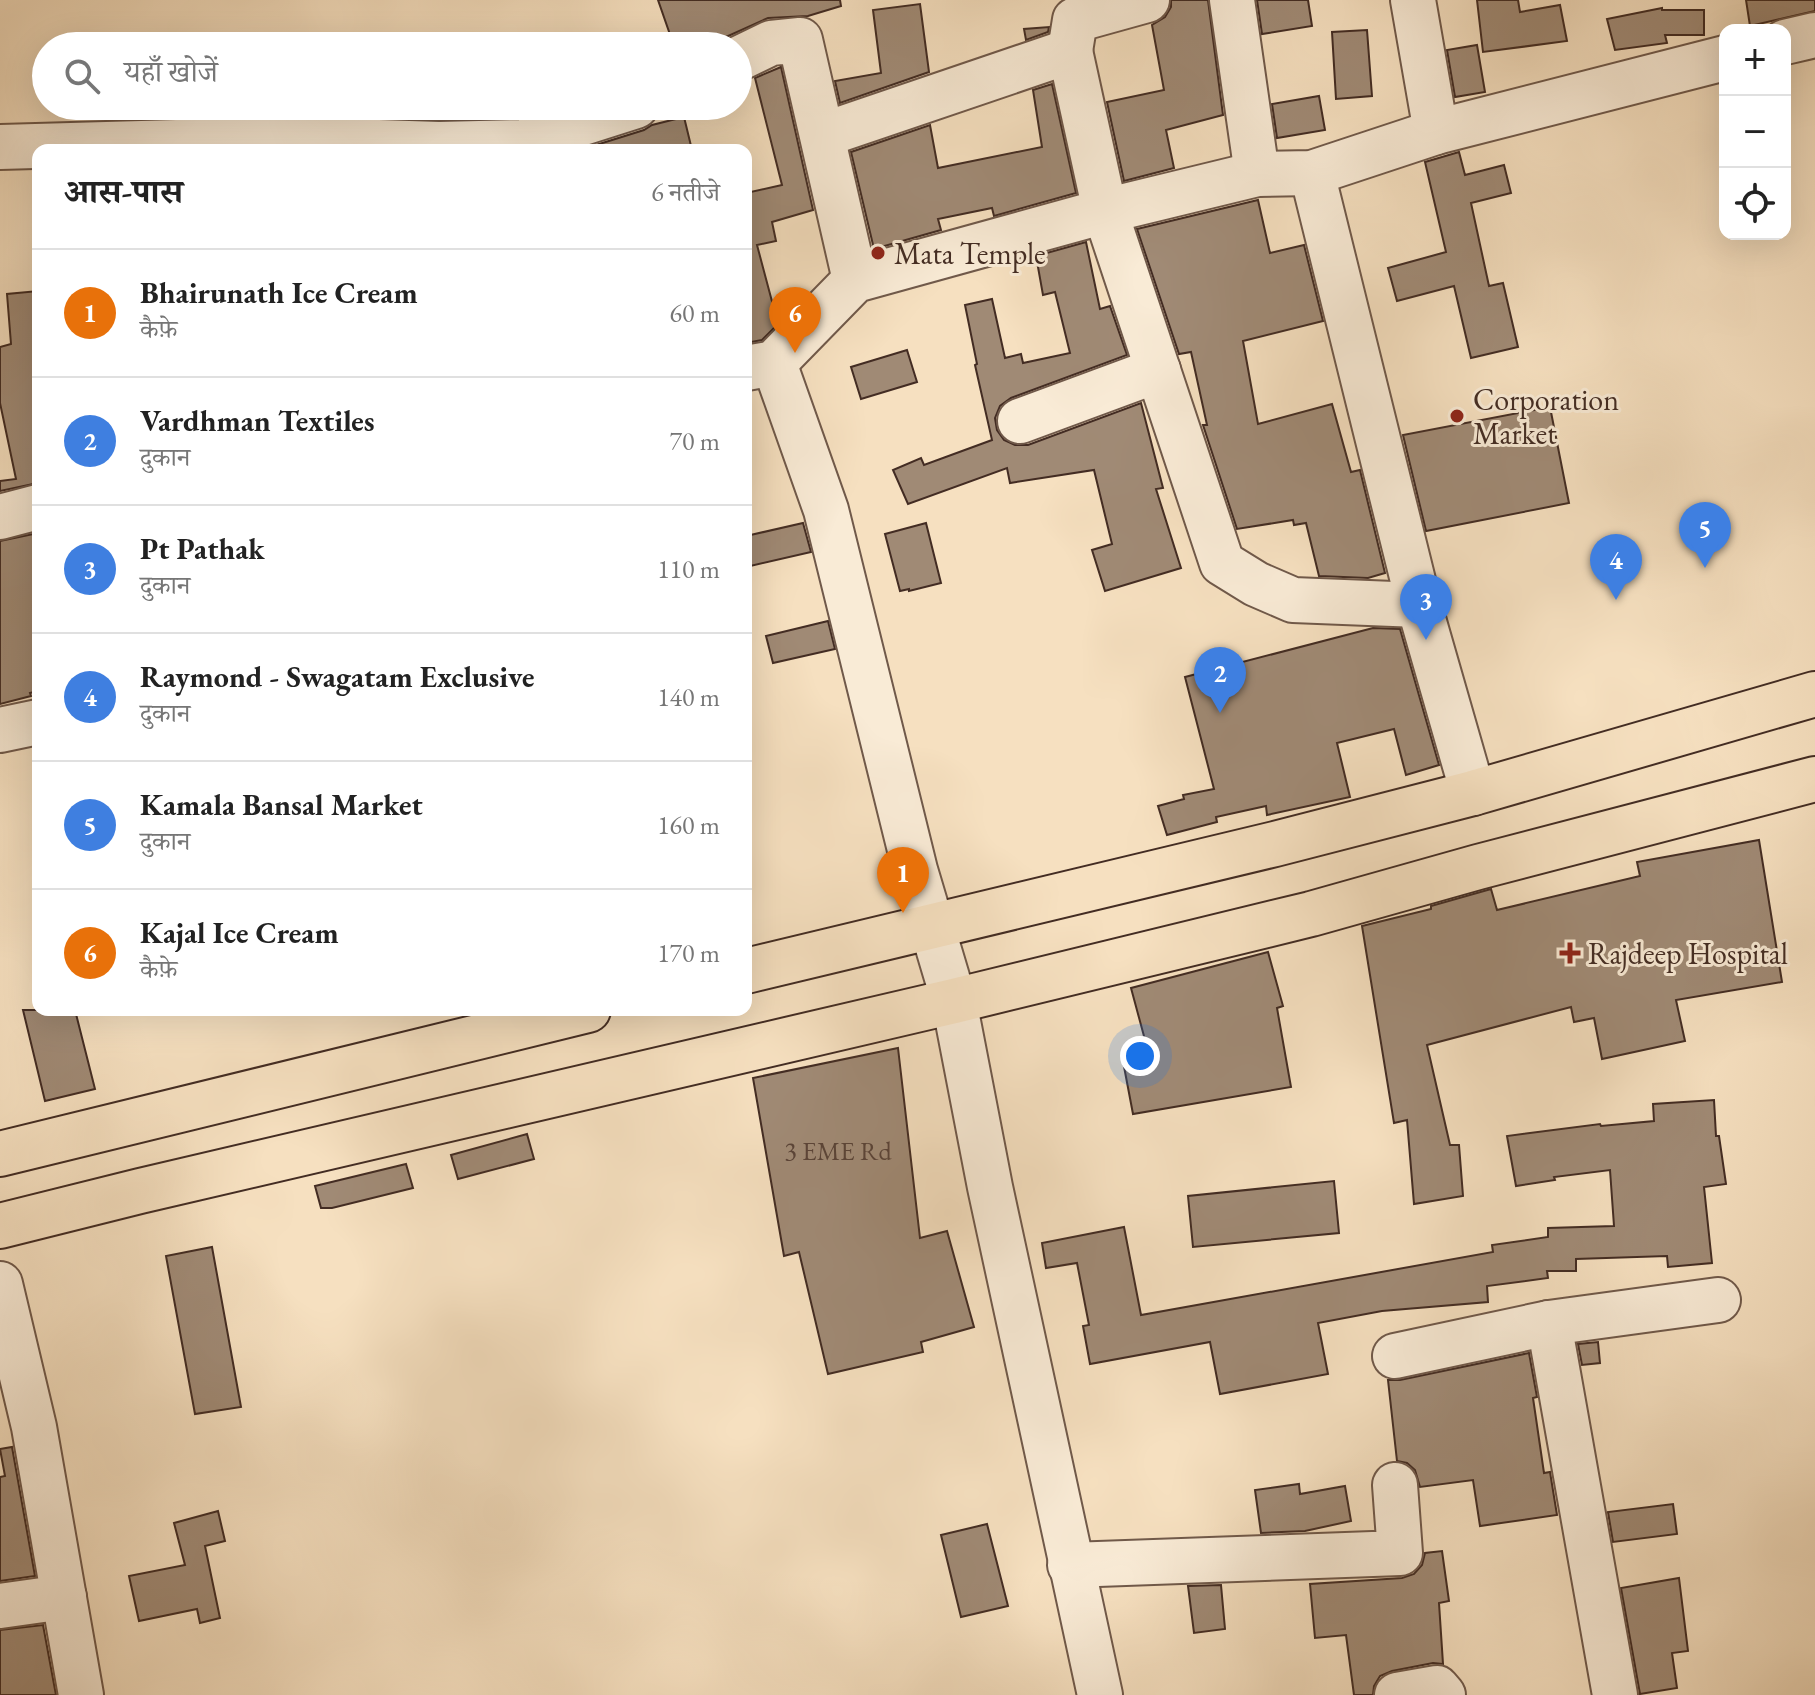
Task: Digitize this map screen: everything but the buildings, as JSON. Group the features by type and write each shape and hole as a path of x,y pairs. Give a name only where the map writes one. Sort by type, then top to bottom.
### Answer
{"main road":[{"path":"752,970 1275,844 1473,793 1815,694"},
{"path":"0,1226 1311,914 1815,779"},
{"path":"0,1154 564,1016"}],"street":[{"path":"1147,0 1075,20 1070,51 1105,211 1222,563 1256,584 1293,600 1419,605"},
{"path":"1232,0 1257,174"},
{"path":"1413,0 1436,132"},
{"path":"1791,41 1815,35"},
{"path":"752,52 771,43 800,40 855,280"},
{"path":"823,135 1070,51"},
{"path":"1100,1695 990,1187 954,1001 915,870 826,510 760,366 855,280 1105,211 1257,174 1312,173 1436,132 1719,60"},
{"path":"108,144 287,139 439,144 523,142 592,120"},
{"path":"0,147 32,146"},
{"path":"1312,173 1419,605 1473,793"},
{"path":"1020,421 1158,370"},
{"path":"0,517 32,509"},
{"path":"0,730 32,723"},
{"path":"0,1284 17,1431 64,1597 81,1695"},
{"path":"1395,1356 1549,1323 1718,1300"},
{"path":"1549,1323 1615,1695"},
{"path":"1070,1565 1400,1553 1395,1485"},
{"path":"0,1606 64,1597"},
{"path":"1397,1695 1437,1688 1443,1695"}],"place":[{"name":"Mata Temple","path":"878,253"},
{"name":"Kajal Ice Cream","path":"795,353"},
{"name":"Corporation Market","path":"1457,416"},
{"name":"Kamala Bansal Market","path":"1705,568"},
{"name":"Raymond - Swagatam Exclusive","path":"1616,600"},
{"name":"Pt Pathak","path":"1426,640"},
{"name":"Vardhman Textiles","path":"1220,713"},
{"name":"Bhairunath Ice Cream","path":"903,913"},
{"name":"Rajdeep Hospital","path":"1570,953"}]}
